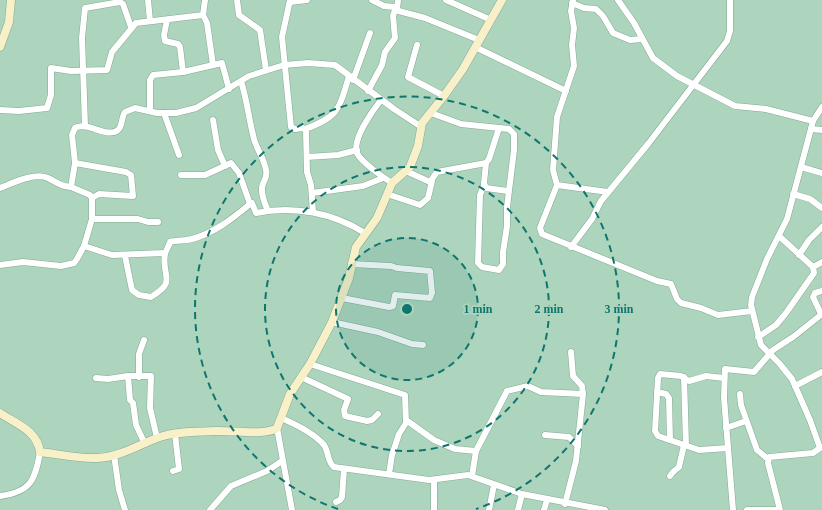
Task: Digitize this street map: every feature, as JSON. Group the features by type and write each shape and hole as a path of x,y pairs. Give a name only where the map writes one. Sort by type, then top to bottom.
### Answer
{"street":[{"path":"0,47 9,22 11,0"},
{"path":"148,0 150,21"},
{"path":"205,0 203,15 207,23 213,65"},
{"path":"237,0 239,15 260,30 266,70"},
{"path":"307,0 290,1 282,30 284,65 291,127 305,129 330,118 341,101 370,33"},
{"path":"372,0 384,6 425,18 478,44 566,91"},
{"path":"391,0 395,9"},
{"path":"368,91 382,66 384,52 395,38 394,16 398,0"},
{"path":"446,0 491,20"},
{"path":"292,510 277,428 290,394 310,364 332,322 351,273 351,264 356,247 377,218 392,184 408,172 418,146 420,126 444,96 478,44 502,0"},
{"path":"618,0 653,58 670,72 735,106 766,109 813,121"},
{"path":"571,246 592,219 600,201 695,86 729,36 730,0"},
{"path":"572,1 584,8 596,9 603,16 612,33 630,40 642,39"},
{"path":"572,1 574,28 572,45 574,66 556,123 553,170 557,185 540,232 544,236 657,281 671,284 676,299 681,303 701,308 718,315 752,311"},
{"path":"85,126 82,38 85,8 120,2 123,4 131,27"},
{"path":"0,110 19,111 47,108 51,95 51,68 84,70 108,68 112,52 131,27 136,23 203,15"},
{"path":"167,20 164,34 165,41 178,44 180,47 183,72"},
{"path":"418,45 408,77 444,96"},
{"path":"71,187 75,163 73,131 78,126 85,126 99,131 114,131 120,127 122,115 127,110 135,108 164,113 176,113 196,108 249,76 284,65 304,62 332,65 420,126"},
{"path":"150,111 150,80 152,75 158,73 183,72 222,63 229,89"},
{"path":"241,81 249,108 254,140 263,155 267,178 262,187 263,200 268,211"},
{"path":"381,100 367,119 358,140 357,150 359,155 383,178 392,184"},
{"path":"768,459 772,455 817,452 820,448 820,441 795,386 779,363 761,345 752,311 752,297 767,259 787,219 813,121 822,108"},
{"path":"164,113 179,155"},
{"path":"431,113 455,123 499,128 511,130 514,134 514,150 508,191 502,268 497,270 482,267 478,264 478,260 480,195 484,185 486,163 489,159 499,128"},
{"path":"213,120 218,150 225,166"},
{"path":"305,129 307,172 312,193 313,212"},
{"path":"811,129 822,130"},
{"path":"307,156 338,155 357,150"},
{"path":"75,163 126,172 131,175 133,196 99,194 92,198"},
{"path":"181,175 204,175 230,163 235,166 250,204 252,203 256,213 289,210 313,212 348,222 366,233"},
{"path":"387,194 420,206 428,198 432,181 437,172 486,163"},
{"path":"801,167 822,173"},
{"path":"408,172 432,181"},
{"path":"0,188 19,181 42,177 59,185 71,187 90,195 92,198 92,219 84,246 77,259 68,265 23,262 0,265"},
{"path":"312,193 363,186 383,178"},
{"path":"484,185 488,189 508,191"},
{"path":"557,185 608,192"},
{"path":"793,194 810,199 822,208"},
{"path":"125,256 132,290 147,298 160,292 166,285 167,275 165,253 170,242 192,239 207,233 234,218 250,204"},
{"path":"92,219 138,219 147,222 158,222"},
{"path":"799,254 808,240 822,227"},
{"path":"779,236 813,267"},
{"path":"84,246 110,255 125,256 165,253"},
{"path":"813,267 822,262"},
{"path":"342,298 388,307 393,306 395,295 430,298 432,293 430,271 397,268 391,266 351,264"},
{"path":"758,337 776,325 786,313 812,276 813,267"},
{"path":"733,510 726,428 724,372 727,368 754,372 770,354 794,337 821,314 813,297 815,293 822,291"},
{"path":"332,322 378,332 412,344 423,345"},
{"path":"139,376 138,354 144,340"},
{"path":"565,504 578,446 584,394 582,386 572,376 572,352"},
{"path":"310,364 377,387 403,394 406,398 406,420 392,455 389,474"},
{"path":"795,386 822,372"},
{"path":"724,378 706,376 689,381 684,377 660,374 658,378 655,431 658,436 702,450 728,448"},
{"path":"128,376 130,400 133,403 136,425 145,444"},
{"path":"96,378 108,379 128,376 152,376 150,408 157,438"},
{"path":"301,377 348,399 344,410 345,416 367,421 372,420 378,414"},
{"path":"670,476 672,472 679,467 685,445 684,377"},
{"path":"472,476 476,451 507,391 528,386 541,392 584,394"},
{"path":"657,392 666,394 669,398 670,440"},
{"path":"740,394 741,405 757,450 768,459 780,510 748,510"},
{"path":"0,413 32,433 39,444 40,452 37,469 32,483 18,492 0,496"},
{"path":"281,418 294,423 321,442 326,448 332,465 344,469 434,480 464,475 472,476 522,494 565,504 605,510"},
{"path":"406,420 434,440 456,448 476,451"},
{"path":"726,428 746,421"},
{"path":"40,452 86,458 98,458 124,453 157,438 175,434 224,430 270,432 277,428"},
{"path":"173,471 179,469 175,434"},
{"path":"545,435 569,437 578,446"},
{"path":"114,455 119,490 126,510"},
{"path":"210,510 231,486 267,471 282,461"},
{"path":"336,502 342,497 344,469"},
{"path":"434,480 434,510"},
{"path":"489,510 494,485"},
{"path":"518,510 522,494"},
{"path":"544,510 547,500"}]}
